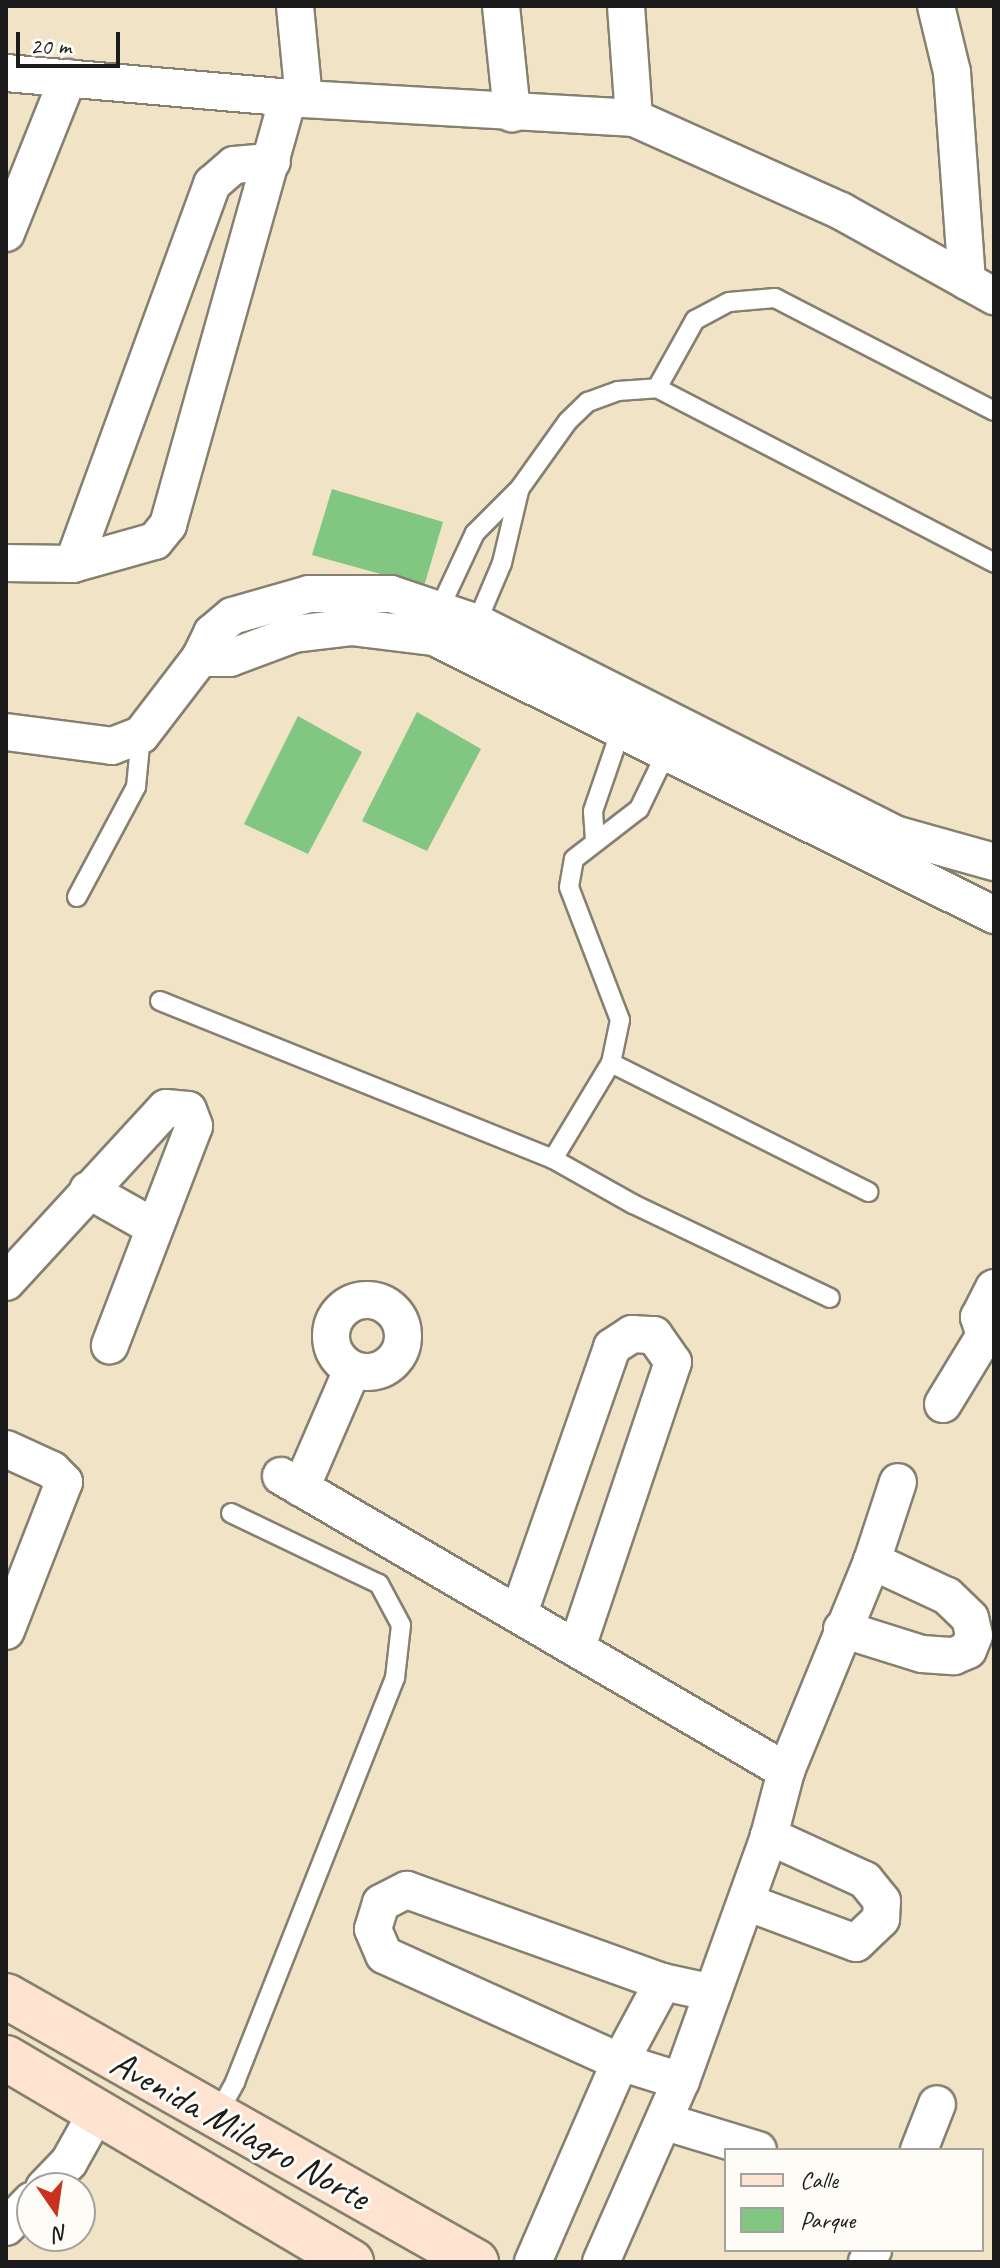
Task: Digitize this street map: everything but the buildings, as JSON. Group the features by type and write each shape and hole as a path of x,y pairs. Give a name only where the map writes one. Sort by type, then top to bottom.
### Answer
{"main road":[{"name":"Avenida Milagro Norte","path":"6,1996 215,2118 476,2262"},
{"name":"Avenida Milagro Norte","path":"6,2058 351,2262"}],"street":[{"path":"6,563 73,564 155,541 168,525 272,162 296,98 295,6"},
{"path":"501,6 512,113"},
{"path":"626,6 634,118"},
{"path":"936,6 952,72 981,288"},
{"path":"6,73 296,98 634,118 841,211 981,288"},
{"path":"6,233 68,78"},
{"path":"73,564 212,184 234,165 272,162"},
{"path":"6,732 112,746 141,735 200,658 212,633 232,616 309,594 391,594 433,622 471,638 673,740 994,915"},
{"path":"386,631 391,594"},
{"path":"280,602 294,634"},
{"path":"200,658 230,658 294,634 351,627 386,631 433,622"},
{"path":"673,740 894,834 994,862"},
{"path":"6,1282 166,1108 188,1110 194,1126 110,1345"},
{"path":"88,1190 154,1227"},
{"path":"943,1404 990,1338 979,1317 994,1288"},
{"path":"519,1613 612,1347 632,1334 654,1335 673,1362 577,1647"},
{"path":"352,1370 291,1482 786,1771"},
{"path":"6,1449 64,1482 6,1631"},
{"path":"601,2262 666,2122 769,1836 786,1771 872,1561 898,1482"},
{"path":"842,1629 922,1654 954,1656 968,1650 974,1635 970,1618 947,1596 872,1561"},
{"path":"746,1902 856,1943 881,1919 882,1901 865,1880 769,1836"},
{"path":"681,2081 620,2062 384,1955 373,1929 381,1903 407,1890 663,1982 713,1993"},
{"path":"533,2262 620,2062 663,1982"},
{"path":"920,2148 937,2104"},
{"path":"59,2172 69,2162 97,2112"},
{"path":"666,2122 751,2148"}],"lane":[{"path":"657,388 695,320 729,302 775,298 994,411"},
{"path":"433,622 475,533 520,488 568,421 588,402 618,391 657,388 994,563"},
{"path":"471,638 502,563 520,488"},
{"path":"595,840 593,811 626,717"},
{"path":"77,897 136,787 141,735"},
{"path":"553,1159 611,1063 620,1020 569,887 574,859 639,809 673,740"},
{"path":"160,1001 553,1159 633,1204 830,1298"},
{"path":"611,1063 869,1192"},
{"path":"215,2118 235,2082 395,1678 401,1625 379,1584 231,1513"}],"green space":[{"path":"332,489 443,522 424,586 312,555"},
{"path":"417,712 481,749 427,851 362,821"},
{"path":"298,716 362,752 308,854 244,824"}]}
